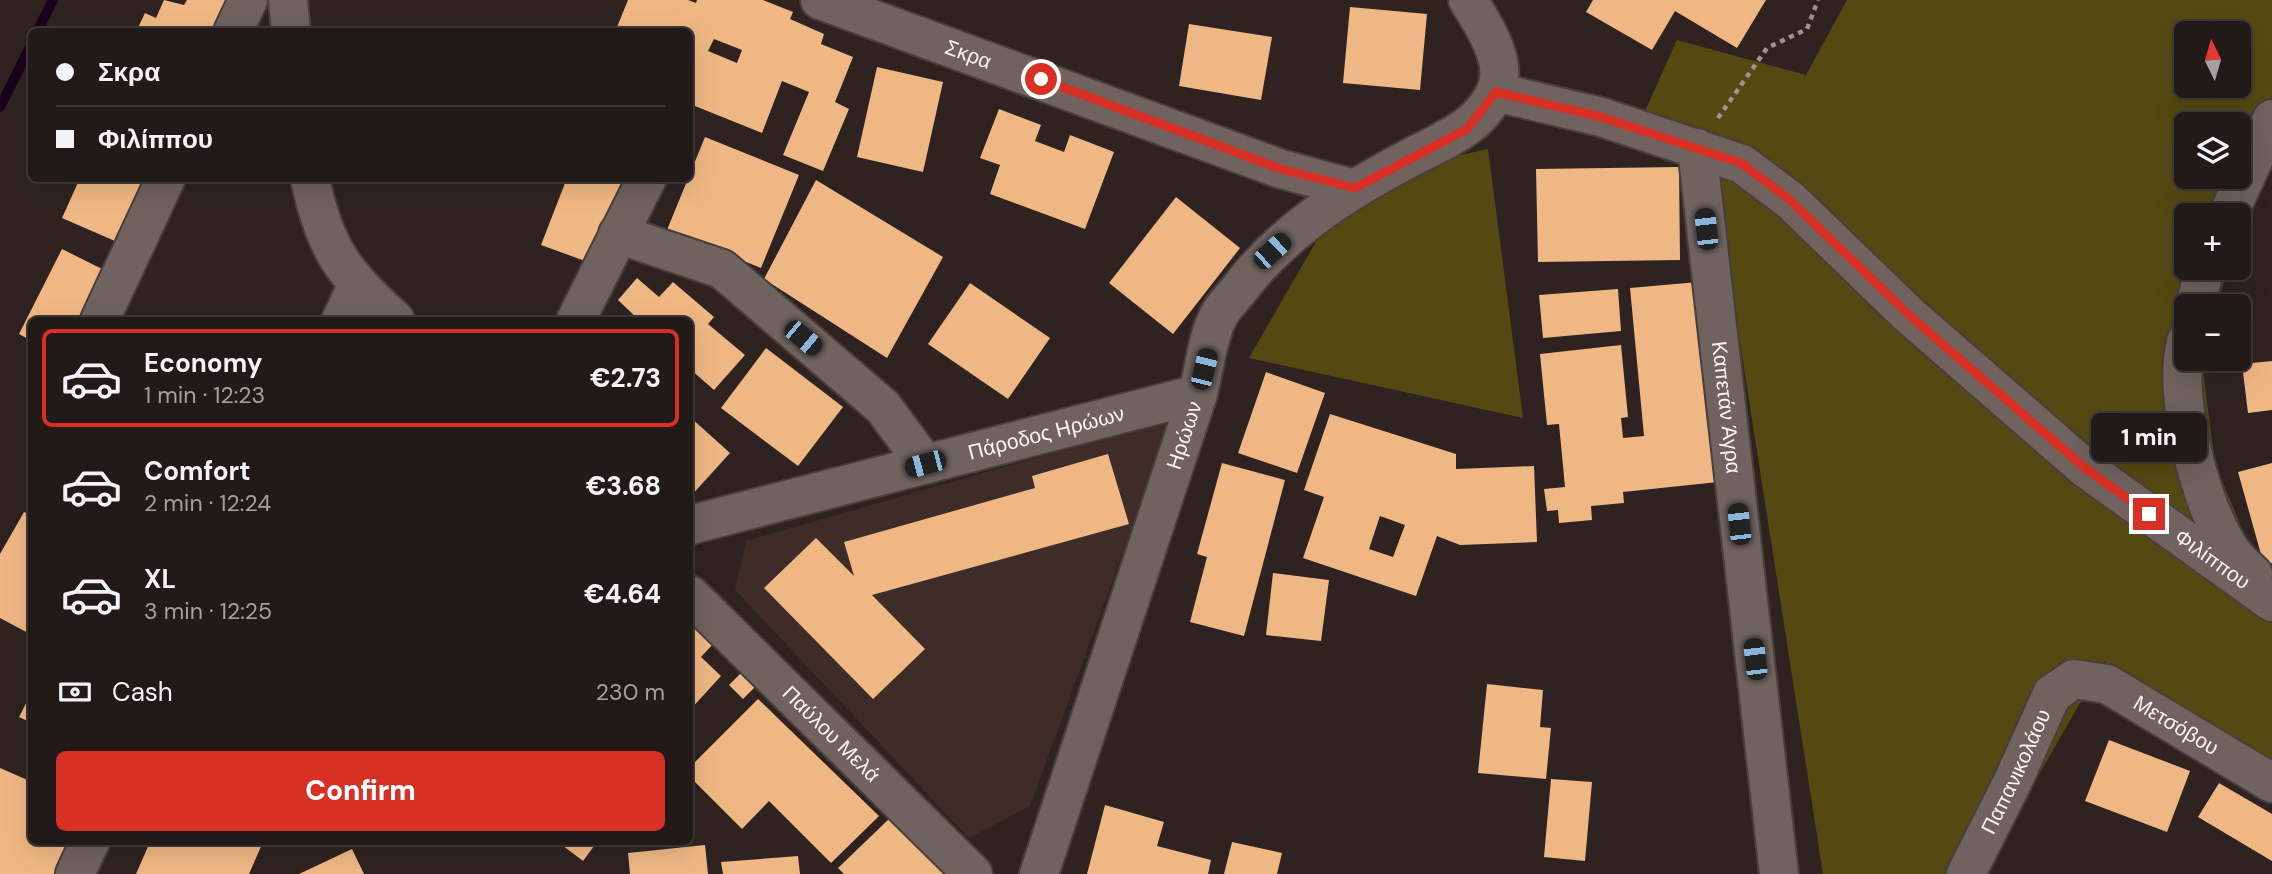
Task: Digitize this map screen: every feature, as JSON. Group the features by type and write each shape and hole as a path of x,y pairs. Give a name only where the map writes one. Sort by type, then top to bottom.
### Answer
{"street":[{"path":"235,28 248,0"},
{"path":"288,0 291,28"},
{"name":"Σκρα","path":"821,0 1281,169 1355,188"},
{"path":"1468,0 1488,31 1499,69 1496,92"},
{"name":"Ηρώων","path":"1040,874 1099,702 1198,394 1217,317 1258,264 1300,225 1355,188 1467,129 1496,92"},
{"name":"Φιλίππου","path":"1496,92 1601,117 1741,163 1790,200 1909,315 2085,468 2272,602"},
{"path":"2234,203 2272,119"},
{"name":"Καπετάν Άγρα","path":"1697,148 1779,874"},
{"path":"101,317 164,182"},
{"path":"311,182 324,232 334,254 357,286 392,317"},
{"path":"577,317 645,182"},
{"path":"618,233 722,269 883,407 925,464"},
{"path":"342,317 357,286"},
{"path":"2185,371 2184,406 2196,466 2210,510 2234,556 2272,593"},
{"name":"Πάροδος Ηρώων","path":"693,524 1198,394"},
{"name":"Παύλου Μελά","path":"693,598 973,874"},
{"name":"Μετσόβου","path":"2074,679 2107,684 2272,783"},
{"name":"Παπανικολάου","path":"1966,874 2014,781 2052,694 2074,679"},
{"path":"75,874 89,845"}],"path":[{"path":"1697,148 1767,48 1807,29 1818,0"}],"shaded area":[{"path":"1847,0 2272,0 2272,167 2251,215 2251,203 2174,203 2174,280 2225,280 2220,294 2174,294 2174,371 2203,371 2215,464 2272,601 2272,768 2104,661 1982,874 1823,874 1714,176 1697,148 1766,171 1808,202 1859,249 1918,314 2012,400 2085,475 2169,550 2240,597 2177,549 1899,279 1767,163 1640,122 1677,40 1806,75"},
{"path":"1488,149 1523,418 1249,358 1317,240 1395,183 1456,156"},
{"path":"1172,419 1030,806 969,838 735,590 746,541"}],"building":[{"path":"164,0 184,5 187,0 237,0 224,28 138,28 145,13 156,18"},
{"path":"628,0 688,0 696,3 697,0 763,0 793,12 790,19 824,34 821,44 853,57 835,102 849,109 823,171 783,155 809,92 782,81 762,133 693,105 693,28 617,28","holes":["714,39 742,50 737,63 708,51"]},
{"path":"1593,0 1766,0 1737,48 1675,11 1652,50 1586,12"},
{"path":"1350,7 1427,14 1420,90 1343,83"},
{"path":"1189,24 1272,37 1261,100 1179,86"},
{"path":"877,67 943,82 923,172 857,157"},
{"path":"999,109 1041,125 1035,141 1064,152 1070,135 1114,152 1085,229 990,194 1000,165 980,158"},
{"path":"705,137 799,175 761,268 667,230 687,182 693,182 693,166"},
{"path":"1679,167 1680,260 1538,262 1536,169"},
{"path":"816,180 943,257 887,358 764,279"},
{"path":"78,182 151,182 124,245 62,218"},
{"path":"565,182 627,182 596,265 541,245"},
{"path":"1176,197 1240,248 1173,334 1109,283"},
{"path":"62,249 110,273 88,317 28,317 28,339 19,334"},
{"path":"637,278 659,297 673,282 714,317 708,324 745,355 714,390 693,372 693,317 636,317 618,300"},
{"path":"1698,282 1718,482 1623,492 1624,503 1591,506 1592,520 1559,523 1558,510 1547,511 1544,489 1565,487 1559,424 1547,425 1540,354 1621,345 1628,417 1621,418 1623,438 1644,436 1630,288"},
{"path":"970,283 1050,338 1008,399 928,344"},
{"path":"1618,289 1621,331 1543,338 1539,295"},
{"path":"766,348 843,407 798,466 721,408"},
{"path":"2272,361 2272,410 2248,413 2243,371 2251,371 2251,363"},
{"path":"1266,372 1325,393 1297,473 1238,453"},
{"path":"1330,414 1456,454 1456,469 1534,466 1537,542 1460,545 1437,536 1416,596 1303,558 1324,497 1304,490","holes":["1380,516 1405,525 1393,557 1369,549"]},
{"path":"693,420 730,453 693,494"},
{"path":"1108,454 1129,524 872,595 925,649 873,699 764,588 816,538 854,576 844,542 1035,488 1032,476"},
{"path":"1222,463 1285,480 1244,636 1190,622 1207,557 1197,554"},
{"path":"2272,463 2272,563 2264,565 2238,472"},
{"path":"24,512 28,514 28,633 0,618 0,554"},
{"path":"1273,573 1329,580 1321,641 1266,635"},
{"path":"693,624 713,644 701,657 721,676 693,707"},
{"path":"747,667 761,681 743,699 729,685"},
{"path":"1487,684 1543,690 1540,727 1551,728 1546,779 1478,773"},
{"path":"758,699 879,816 831,863 769,801 742,829 693,780 693,764"},
{"path":"28,700 28,721 19,717"},
{"path":"2109,740 2190,771 2167,832 2085,801"},
{"path":"0,768 28,780 28,845 68,845 55,874 0,874"},
{"path":"1551,779 1592,782 1585,861 1544,857"},
{"path":"2219,783 2272,814 2272,861 2198,817"},
{"path":"1105,805 1164,822 1157,846 1211,860 1208,874 1087,874"},
{"path":"891,817 947,874 844,874 838,868"},
{"path":"1232,842 1282,853 1277,874 1224,874"},
{"path":"149,845 262,845 249,874 136,874"},
{"path":"562,845 595,845 583,861"},
{"path":"705,845 708,874 630,874 628,853"},
{"path":"352,849 364,874 299,874"},
{"path":"798,856 800,874 723,874 721,862"}],"waterway":[{"path":"39,28 53,0"},
{"path":"0,107 28,51"}],"route":[{"path":"1041,79 1281,169 1355,188 1467,129 1496,92 1601,117 1741,163 1790,200 1909,315 2085,468 2149,514"}]}
